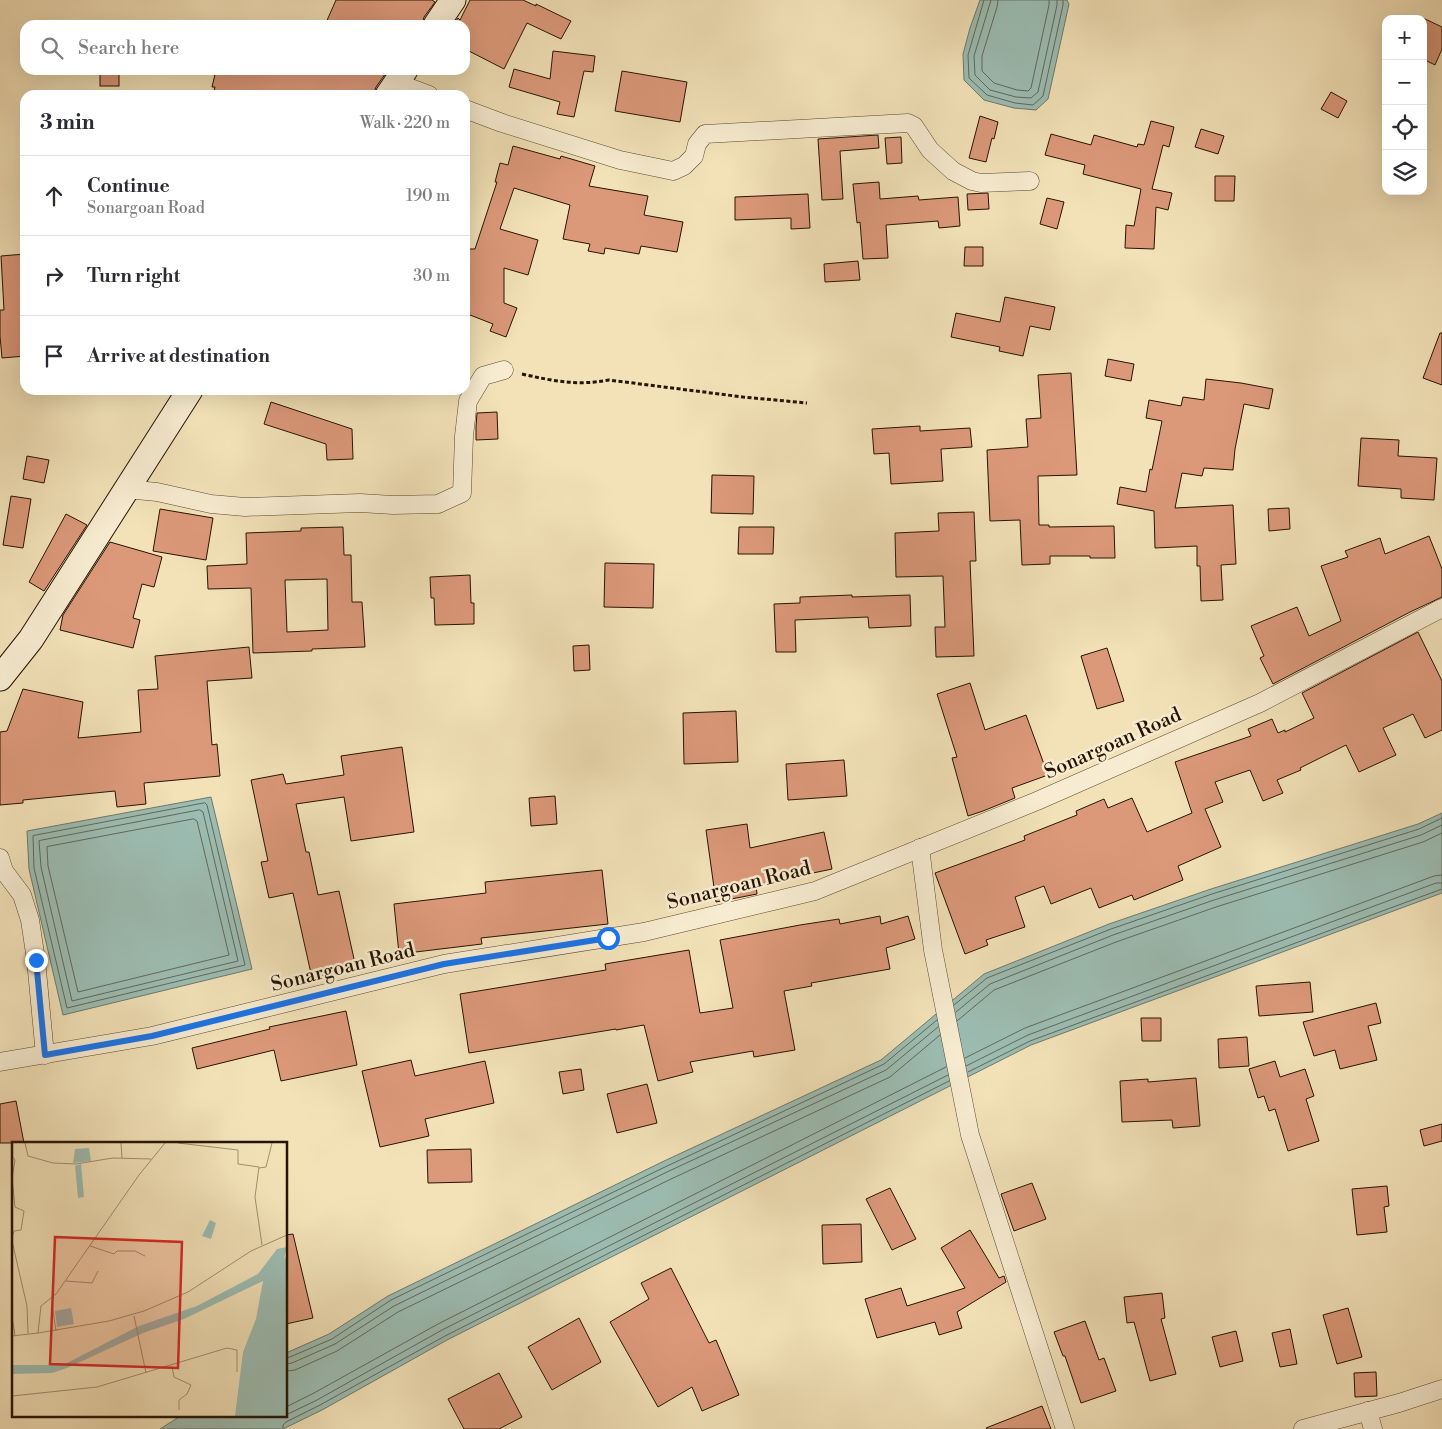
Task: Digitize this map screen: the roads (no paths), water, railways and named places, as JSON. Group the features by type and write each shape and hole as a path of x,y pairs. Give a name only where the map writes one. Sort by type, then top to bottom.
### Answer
{"main road":[{"path":"439,20 453,0"},
{"path":"0,678 31,639 187,395"}],"street":[{"path":"397,83 416,90"},
{"path":"470,111 502,123 620,160 673,171 684,166 694,156 697,144 705,134 908,123 914,126 930,150 953,171 972,181 981,183 1030,181"},
{"path":"126,489 157,492 211,504 245,507 360,503 393,505 438,504 462,493 464,436 468,401 483,376 504,370"},
{"name":"Sonargoan Road","path":"0,1062 152,1036 444,964 644,932 815,890 1037,801 1260,702 1442,608"},
{"path":"920,848 933,950 970,1135 1065,1429"},
{"path":"0,858 4,871 22,896 30,920 36,960 45,1055"},
{"path":"1303,1429 1399,1404 1442,1389"},
{"path":"1368,1411 1373,1429"}],"water":[{"path":"980,0 1067,0 1069,4 1048,99 1036,110 1014,108 984,100 964,80 963,54"},
{"path":"211,797 252,969 63,1015 29,869 27,831"},
{"path":"1442,813 1442,893 1031,1045 447,1340 322,1410 283,1429 160,1429 180,1416 288,1416 288,1352 329,1334 388,1296 662,1162 881,1060 984,974 1109,924 1211,889 1418,824"}]}
